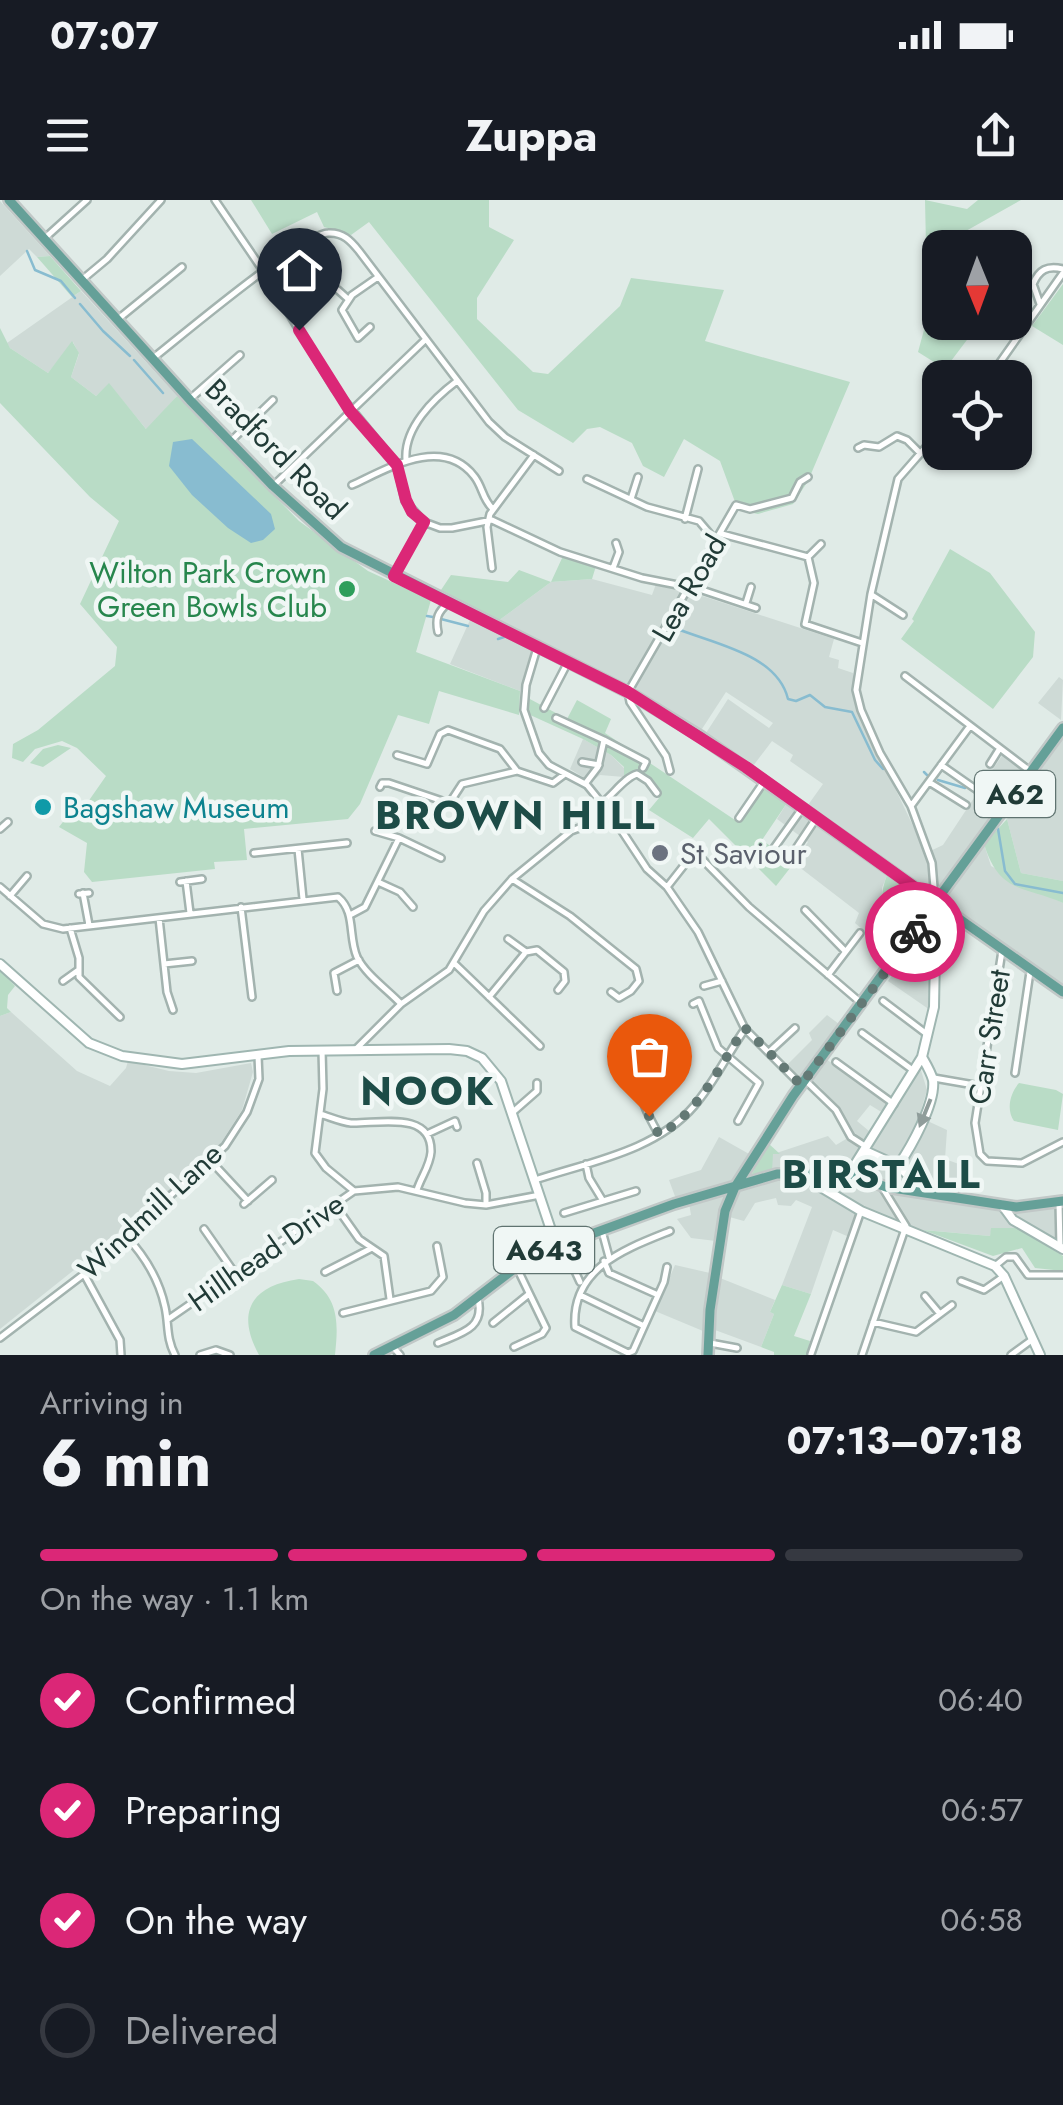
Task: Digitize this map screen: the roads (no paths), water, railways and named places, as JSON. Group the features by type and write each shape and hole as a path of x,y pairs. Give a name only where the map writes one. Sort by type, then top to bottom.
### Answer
{"main road":[{"name":"Bradford Road","path":"10,200 230,442 272,486 341,547 628,692 766,781 1063,992"},
{"name":"A62","path":"708,1355 725,1211 735,1187 803,1082 1063,728"},
{"name":"A643","path":"374,1355 454,1314 515,1266 559,1244 777,1174 849,1174 882,1186 1002,1205 1026,1207 1061,1201"}],"street":[{"path":"44,239 87,200"},
{"path":"81,281 107,259 161,200"},
{"path":"215,200 350,411 397,465 406,500 424,522 452,528 488,520 560,552 756,608"},
{"path":"152,359 264,272 318,234 330,232 348,238 497,429 559,471"},
{"path":"117,320 182,267"},
{"path":"1001,360 1063,271 1049,267 1038,272 1032,284 1040,304"},
{"path":"370,327 358,338 343,317 344,303 378,276"},
{"path":"338,290 348,299"},
{"path":"272,486 425,340"},
{"path":"190,400 240,355"},
{"path":"406,460 411,433 442,392 457,382"},
{"path":"230,442 273,400"},
{"path":"849,1174 922,1057 936,983 933,876 911,806 880,753 856,690 871,594 898,479 920,453 897,436 879,448 858,448"},
{"path":"492,568 488,520 534,455"},
{"path":"352,485 406,460 437,456 474,475 484,500 493,509"},
{"path":"686,519 698,469"},
{"path":"632,498 638,477"},
{"name":"Lea Road","path":"628,692 736,505 768,506 792,498 800,482 808,477"},
{"path":"587,479 699,521 717,542"},
{"path":"394,576 424,522"},
{"path":"722,534 808,557"},
{"path":"613,569 619,552 616,543"},
{"path":"808,557 821,544"},
{"path":"808,557 814,583 805,624 862,643"},
{"path":"746,604 750,587"},
{"path":"871,594 903,616"},
{"path":"438,632 439,612 448,602"},
{"path":"537,645 524,710 539,753 550,766 586,784 647,869 666,887 708,949 745,1028 836,1110 851,1137 898,1166 927,1192"},
{"path":"544,708 569,661"},
{"path":"905,676 1030,771"},
{"path":"628,692 630,702 666,756 670,770"},
{"path":"556,718 646,762 643,768"},
{"path":"911,806 970,726"},
{"path":"396,755 427,764 440,734 448,730 500,749 516,771"},
{"path":"586,784 599,765 604,740"},
{"path":"990,764 1000,748"},
{"path":"582,762 599,765"},
{"path":"941,765 977,790"},
{"path":"449,804 462,784 516,771 553,783 565,774"},
{"path":"602,803 636,774 657,793"},
{"path":"739,818 766,781"},
{"path":"929,782 966,805"},
{"path":"380,787 390,783 478,812"},
{"path":"774,848 804,808"},
{"path":"356,1049 401,1004 433,984 454,963 484,911 512,878 571,831 612,816"},
{"path":"788,859 817,817"},
{"path":"0,830 8,822"},
{"path":"788,828 802,839"},
{"path":"375,831 441,858"},
{"path":"350,916 366,908 400,838"},
{"path":"254,853 347,842"},
{"path":"298,849 302,899"},
{"path":"666,887 697,856 749,907 863,1004"},
{"path":"10,896 27,875"},
{"path":"912,884 923,884 933,876"},
{"path":"512,878 570,916 636,969 639,981 632,991 619,998 612,992"},
{"path":"190,913 183,882 202,880"},
{"path":"378,882 400,892 413,907"},
{"path":"0,886 43,924 70,928 338,896 350,916 360,960 401,1004"},
{"path":"84,893 90,926"},
{"path":"241,908 252,996"},
{"path":"805,910 846,952"},
{"path":"158,918 166,992 173,1010"},
{"path":"70,928 79,958 79,977 120,1017"},
{"path":"828,975 860,933"},
{"path":"508,939 526,952"},
{"name":"Carr Street","path":"1002,949 975,1123 980,1154 988,1161 1022,1163 1063,1142"},
{"path":"489,997 526,952 537,950 564,972 558,990"},
{"path":"337,990 334,973 360,960"},
{"path":"164,964 192,961"},
{"path":"454,963 540,1046"},
{"path":"0,964 89,1043 122,1056 182,1064 322,1050 449,1050 473,1054 489,1065 500,1081 559,1244 580,1282"},
{"path":"1015,1073 1031,969"},
{"path":"63,980 77,971"},
{"path":"704,986 722,981"},
{"path":"696,1000 718,1048 759,1083 760,1088 738,1121"},
{"path":"883,1001 928,1035"},
{"path":"536,1180 659,1135 698,1103 745,1028"},
{"path":"769,1052 796,1028"},
{"path":"862,1033 914,1071"},
{"path":"322,1050 315,1153 354,1192"},
{"name":"Windmill Lane","path":"0,1338 84,1274 224,1146 247,1112 259,1078 258,1056"},
{"path":"653,1056 642,1077 640,1098 659,1135"},
{"path":"898,1166 932,1093 932,1078 922,1057"},
{"path":"836,1062 894,1104"},
{"path":"932,1078 980,1086"},
{"path":"513,1112 538,1091 537,1084"},
{"path":"320,1114 347,1122 406,1122 428,1134"},
{"path":"428,1134 454,1121 457,1127"},
{"path":"417,1190 431,1154 428,1134"},
{"path":"908,1151 912,1177"},
{"path":"210,1159 246,1202 272,1180"},
{"path":"477,1163 486,1204"},
{"path":"586,1164 589,1178 603,1201"},
{"path":"806,1174 861,1211 995,1266 1004,1276 1040,1355"},
{"path":"862,1355 906,1228 882,1186"},
{"name":"Hillhead Drive","path":"166,1320 354,1192 371,1187 417,1190 465,1204 540,1195"},
{"path":"564,1213 636,1191"},
{"path":"1061,1201 1062,1248"},
{"path":"334,1204 358,1239 379,1251 386,1262 390,1300"},
{"path":"1002,1205 1012,1220 1062,1248"},
{"path":"811,1354 861,1211"},
{"path":"204,1229 234,1272"},
{"path":"602,1229 609,1273 658,1296"},
{"path":"667,1267 633,1351 628,1353 575,1328 580,1295 606,1259 670,1230"},
{"path":"125,1235 146,1256 165,1306 167,1341 174,1355"},
{"path":"343,1313 431,1290 441,1282 437,1246"},
{"path":"324,1272 372,1248"},
{"path":"995,1266 1014,1256 1028,1274 1063,1275"},
{"path":"514,1346 542,1334 546,1328 515,1266"},
{"path":"84,1274 120,1340 122,1355"},
{"path":"961,1280 984,1290 1004,1276"},
{"path":"492,1323 530,1294"},
{"path":"580,1295 644,1326"},
{"path":"438,1343 480,1320 478,1296"},
{"path":"925,1296 940,1314"},
{"path":"874,1322 916,1332 952,1304"},
{"path":"1011,1355 1033,1339"},
{"path":"708,1343 737,1348"},
{"path":"392,1346 400,1355"},
{"path":"200,1355 216,1350 230,1355"}],"water":[{"path":"192,439 271,514 275,529 263,540 251,543 228,528 192,495 169,466 173,442"}],"waterway":[{"path":"27,251 35,270 61,281 75,298"},
{"path":"80,304 130,356"},
{"path":"134,360 163,393"},
{"path":"427,616 433,617"},
{"path":"441,619 468,626"},
{"path":"675,628 758,661 782,684 788,699 796,701 810,695 825,707 852,712 883,769"},
{"path":"498,639 504,637"},
{"path":"924,772 927,775"},
{"path":"938,780 965,788"},
{"path":"998,829 1005,871 1015,884 1063,893"}],"place":[{"name":"Wilton Park Crown Green Bowls Club","path":"347,589"},
{"name":"Bagshaw Museum","path":"43,807"},
{"name":"St Saviour","path":"660,853"}],"district":[{"name":"BROWN HILL","path":"516,815"},
{"name":"NOOK","path":"428,1091"},
{"name":"BIRSTALL","path":"882,1174"}]}
